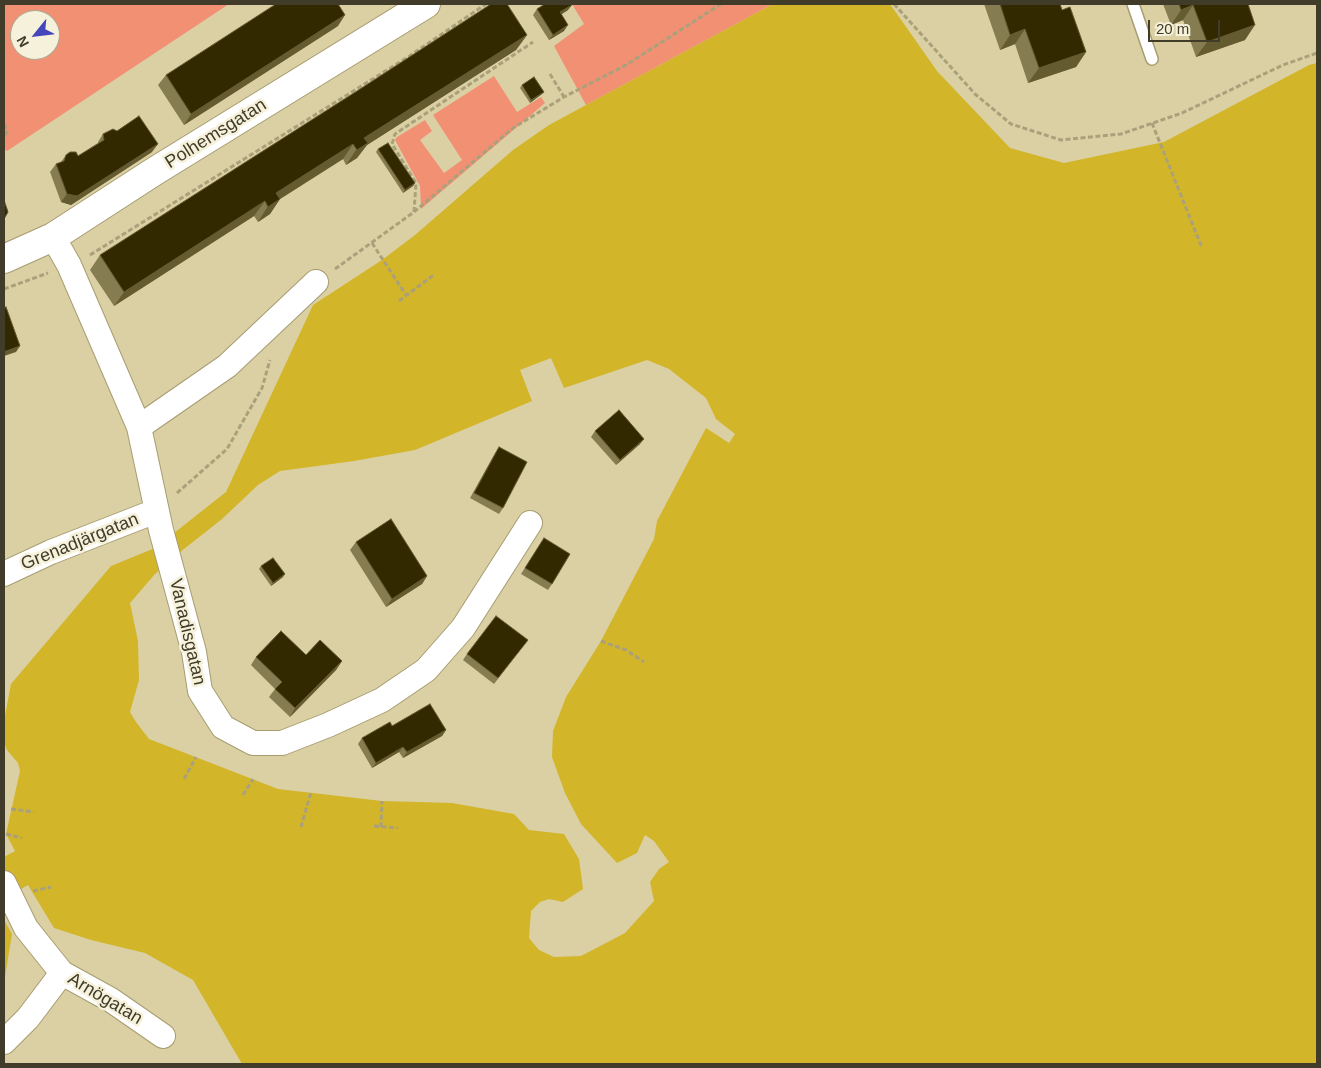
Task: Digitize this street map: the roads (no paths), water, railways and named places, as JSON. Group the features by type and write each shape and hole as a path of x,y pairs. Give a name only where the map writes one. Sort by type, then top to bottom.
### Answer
{"street":[{"name":"Polhemsgatan","path":"4,259 53,237 155,171 426,4"},
{"name":"Vanadisgatan","path":"53,237 69,265 138,427 158,520 194,652 200,691 223,727 253,742 282,743 382,700 426,670 463,628 530,523"},
{"path":"138,427 227,366 316,282"},
{"name":"Grenadjärgatan","path":"4,574 51,552 158,520"},
{"name":"Arnögatan","path":"4,882 26,928 62,973 111,1000 163,1036"},
{"path":"4,1042 28,1018 62,973"}],"lane":[{"path":"1133,4 1152,59"}]}
